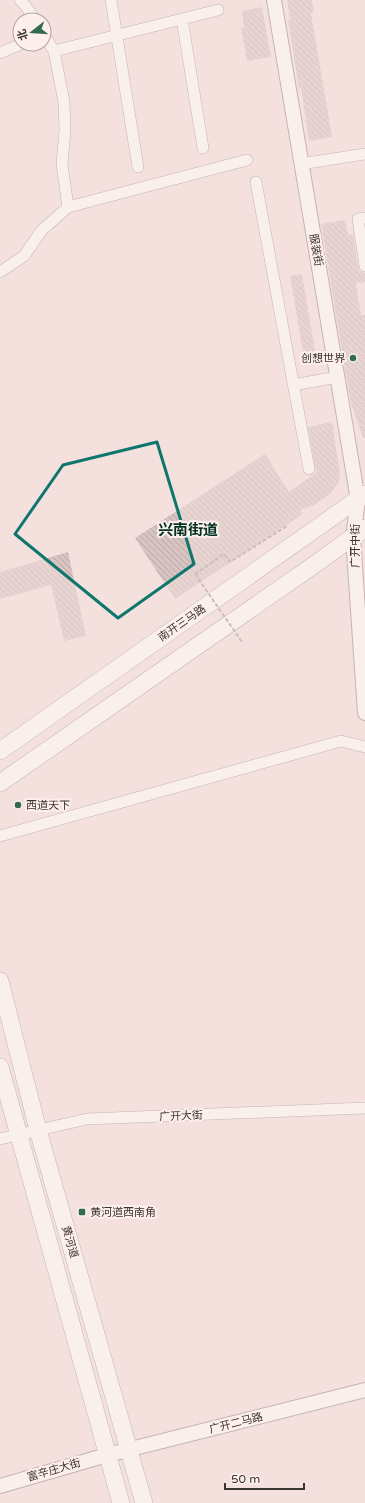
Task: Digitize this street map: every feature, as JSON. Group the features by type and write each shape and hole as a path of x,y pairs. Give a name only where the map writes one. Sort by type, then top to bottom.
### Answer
{"main road":[{"name":"南开三马路","path":"0,752 361,497"},
{"path":"0,783 359,533"},
{"name":"黄河道","path":"0,981 38,1130 144,1503"},
{"name":"黄河道","path":"0,1067 121,1503"}],"street":[{"path":"20,0 30,12"},
{"path":"111,0 138,167"},
{"name":"服装街","path":"274,0 337,377 361,497"},
{"path":"54,51 218,10"},
{"path":"182,19 203,148"},
{"path":"0,53 12,48"},
{"path":"52,48 54,51 64,102 65,130 62,164 68,207"},
{"path":"301,164 365,154"},
{"path":"0,272 24,256 42,230 68,207 247,160"},
{"path":"256,182 309,469"},
{"path":"365,218 358,219 365,266"},
{"path":"293,385 337,377"},
{"name":"广开中街","path":"361,497 359,533 365,713"},
{"path":"0,836 341,741 365,747"},
{"name":"广开大街","path":"0,1139 87,1119 365,1108"},
{"name":"广开二马路","path":"108,1455 365,1390"},
{"name":"富辛庄大街","path":"0,1486 108,1455"}],"path":[{"path":"242,642 196,574 224,554 230,562 287,526"}],"highlighted area":[{"path":"157,442 194,564 118,618 15,534 63,465"}],"building":[{"path":"287,0 312,0 314,12 311,13 332,137 309,141 288,20 290,20"},
{"path":"262,7 271,57 247,61 241,28 244,28 242,11"},
{"path":"345,220 348,235 353,234 358,267 360,271 365,273 365,282 356,283 361,315 365,315 365,438 363,438 350,400 321,224"},
{"path":"302,274 317,362 305,364 290,276"},
{"path":"332,422 340,474 339,482 330,494 314,505 300,510 303,514 175,599 135,538 265,454 289,492 316,473 308,427"},
{"path":"68,552 86,636 64,641 51,585 0,599 0,572"}],"place":[{"name":"创想世界","path":"353,358"},
{"name":"西道天下","path":"18,805"},
{"name":"黄河道西南角","path":"82,1212"}],"district":[{"name":"兴南街道","path":"188,530"}]}
